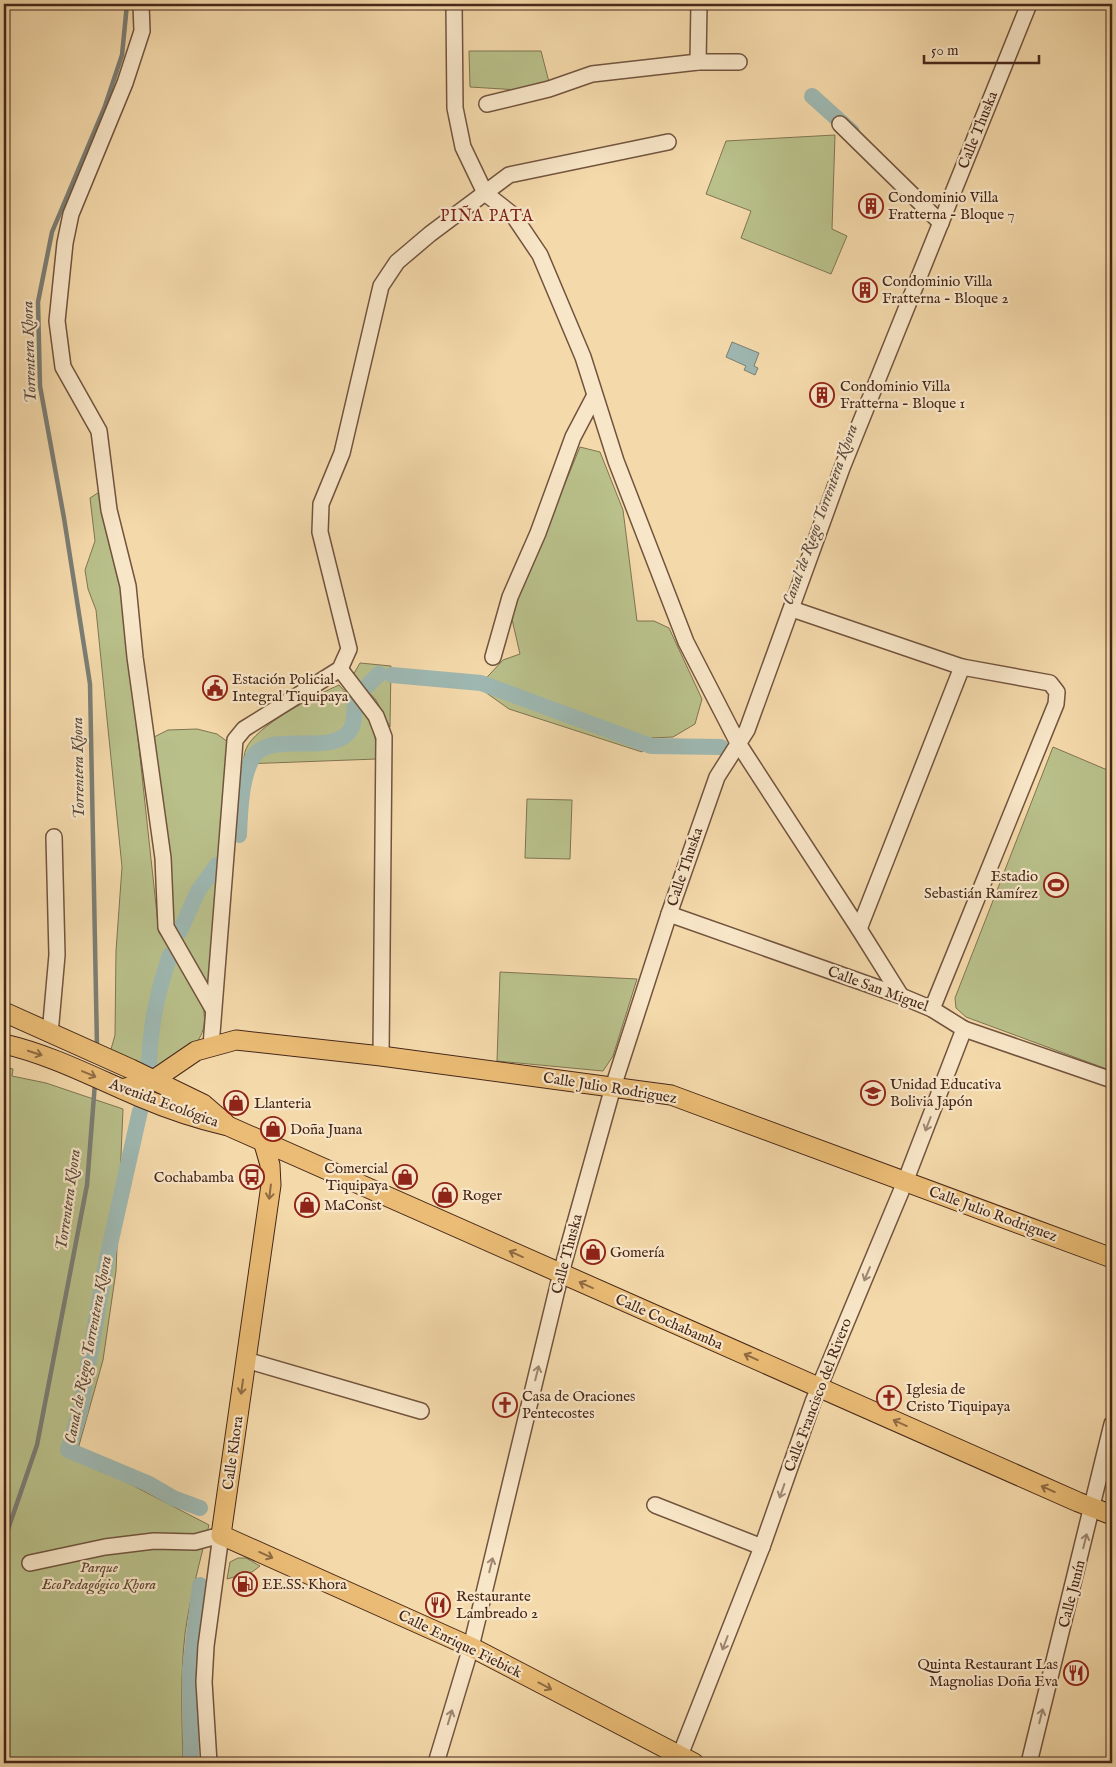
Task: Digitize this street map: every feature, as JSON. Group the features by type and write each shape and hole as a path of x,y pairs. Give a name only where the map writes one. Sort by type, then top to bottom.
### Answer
{"main road":[{"name":"Avenida Ecológica","path":"4,1012 203,1104 228,1126"},
{"name":"Calle Julio Rodriguez","path":"117,1086 152,1081 196,1051 236,1040 381,1056 671,1095 1112,1258"},
{"name":"Avenida Ecológica","path":"4,1044 42,1055 199,1119 228,1126"},
{"name":"Calle Cochabamba","path":"228,1126 264,1144 1112,1515"},
{"name":"Calle Khora","path":"221,1535 271,1185 270,1165 264,1144"},
{"name":"Calle Enrique Fiebick","path":"221,1535 471,1647 684,1761"}],"street":[{"path":"141,4 142,31 125,83 72,214 65,243 57,321 63,367 99,432 108,510 128,586 135,657 163,858 166,927 213,1009"},
{"path":"454,4 455,108 463,147 486,193 513,215 540,255 583,357 594,397 620,471 686,642 738,744 860,929 901,996"},
{"path":"699,4 703,62"},
{"path":"703,62 708,4"},
{"name":"Calle Thuska","path":"436,1763 471,1647 561,1273 613,1087 669,914 717,777 747,730 842,468 1029,4"},
{"path":"487,104 549,89 592,74 703,62 739,62"},
{"path":"840,124 941,223"},
{"path":"211,1046 235,740 244,729 340,669 349,649 320,532 321,504 342,453 381,286 397,262 509,175 668,142"},
{"path":"492,657 510,597 538,533 573,437 594,397"},
{"path":"792,609 962,667 1050,683 1057,692 1056,704 932,1009"},
{"path":"860,929 962,667"},
{"path":"340,669 376,716 384,737 381,1056"},
{"path":"54,838 58,1037"},
{"name":"Calle San Miguel","path":"669,914 901,996 932,1009 964,1029 1112,1080"},
{"name":"Calle Francisco del Rivero","path":"684,1761 819,1387 905,1182 964,1029"},
{"path":"246,1360 421,1411"},
{"name":"Calle Junín","path":"1029,1763 1093,1508 1112,1424"},
{"path":"655,1505 762,1547"},
{"path":"30,1563 105,1547 154,1541 195,1542 221,1535"},
{"name":"Calle Khora","path":"209,1763 204,1682 206,1646 221,1535"}],"green space":[{"path":"469,51 541,51 549,82 519,90 470,87"},
{"path":"835,135 832,229 847,236 831,274 741,238 751,211 706,194 726,141"},
{"path":"580,447 600,452 623,510 637,621 654,621 669,628 702,699 695,724 673,737 651,738 642,752 509,709 478,687 503,660 520,654 511,615"},
{"path":"101,491 122,590 159,933 187,971 196,987 202,1003 204,1018 202,1032 194,1045 180,1057 153,1074 110,1053 115,1035 116,951 122,867 96,610 88,589 85,570 95,541 90,498"},
{"path":"360,663 391,666 390,727 376,700 353,675"},
{"path":"339,685 367,717 374,734 377,759 243,764 244,754 252,740 273,721"},
{"path":"197,729 217,734 228,742 208,984 170,921 152,752 154,737 168,730"},
{"name":"Estadio Sebastián Ramírez","path":"1053,747 1112,772 1112,1071 966,1017 956,1008 955,998"},
{"path":"527,799 572,800 570,859 525,858"},
{"path":"500,972 637,979 613,1056 603,1071 497,1061"},
{"name":"Parque EcoPedagógico Khora","path":"4,1067 13,1069 12,1076 46,1083 123,1109 116,1271 103,1360 76,1456 209,1525 192,1593 183,1650 183,1763 4,1763"},
{"path":"238,1558 246,1558 260,1566 252,1572 227,1579 230,1562"}],"water":[{"path":"732,342 759,353 754,366 758,368 755,375 744,370 746,366 726,357"}],"waterway":[{"name":"Torrentera Khora","path":"97,1047 90,684 64,518 40,386 38,302 52,232 105,106 122,55 127,4"},
{"name":"Canal de Riego Torrentera Khora","path":"812,96 852,132"},
{"name":"Canal de Riego Torrentera Khora","path":"363,690 379,674"},
{"name":"Canal de Riego Torrentera Khora","path":"392,675 481,683 651,746 721,747"},
{"name":"Canal de Riego Torrentera Khora","path":"239,835 243,786 252,759 260,750 271,746 326,743 339,739 351,730 355,700"},
{"name":"Canal de Riego Torrentera Khora","path":"180,931 198,891 217,865"},
{"name":"Canal de Riego Torrentera Khora","path":"149,1063 155,1008 170,955"},
{"name":"Torrentera Khora","path":"4,1541 37,1445 87,1185 95,1083"},
{"name":"Canal de Riego Torrentera Khora","path":"140,1111 107,1258 80,1412 68,1450 149,1484 173,1498 200,1508"},
{"name":"Canal de Riego Torrentera Khora","path":"191,1763 190,1669 200,1585"}],"place":[{"name":"Condominio Villa Fratterna - Bloque 7","path":"871,206"},
{"name":"Condominio Villa Fratterna - Bloque 2","path":"865,290"},
{"name":"Condominio Villa Fratterna - Bloque 1","path":"822,395"},
{"name":"Estación Policial Integral Tiquipaya","path":"215,688"},
{"name":"Estadio Sebastián Ramírez","path":"1056,885"},
{"name":"Unidad Educativa Bolivia Japón","path":"873,1093"},
{"name":"Llanteria","path":"236,1103"},
{"name":"Doña Juana","path":"273,1129"},
{"name":"Cochabamba","path":"252,1177"},
{"name":"Comercial Tiquipaya","path":"405,1177"},
{"name":"Roger","path":"445,1195"},
{"name":"MaConst","path":"307,1205"},
{"name":"Gomería","path":"593,1252"},
{"name":"Iglesia de Cristo Tiquipaya","path":"889,1398"},
{"name":"Casa de Oraciones Pentecostes","path":"505,1405"},
{"name":"EE.SS. Khora","path":"245,1584"},
{"name":"Restaurante Lambreado 2","path":"438,1605"},
{"name":"Quinta Restaurant Las Magnolias Doña Eva","path":"1076,1673"}],"district":[{"name":"PIÑA PATA","path":"487,217"}]}
